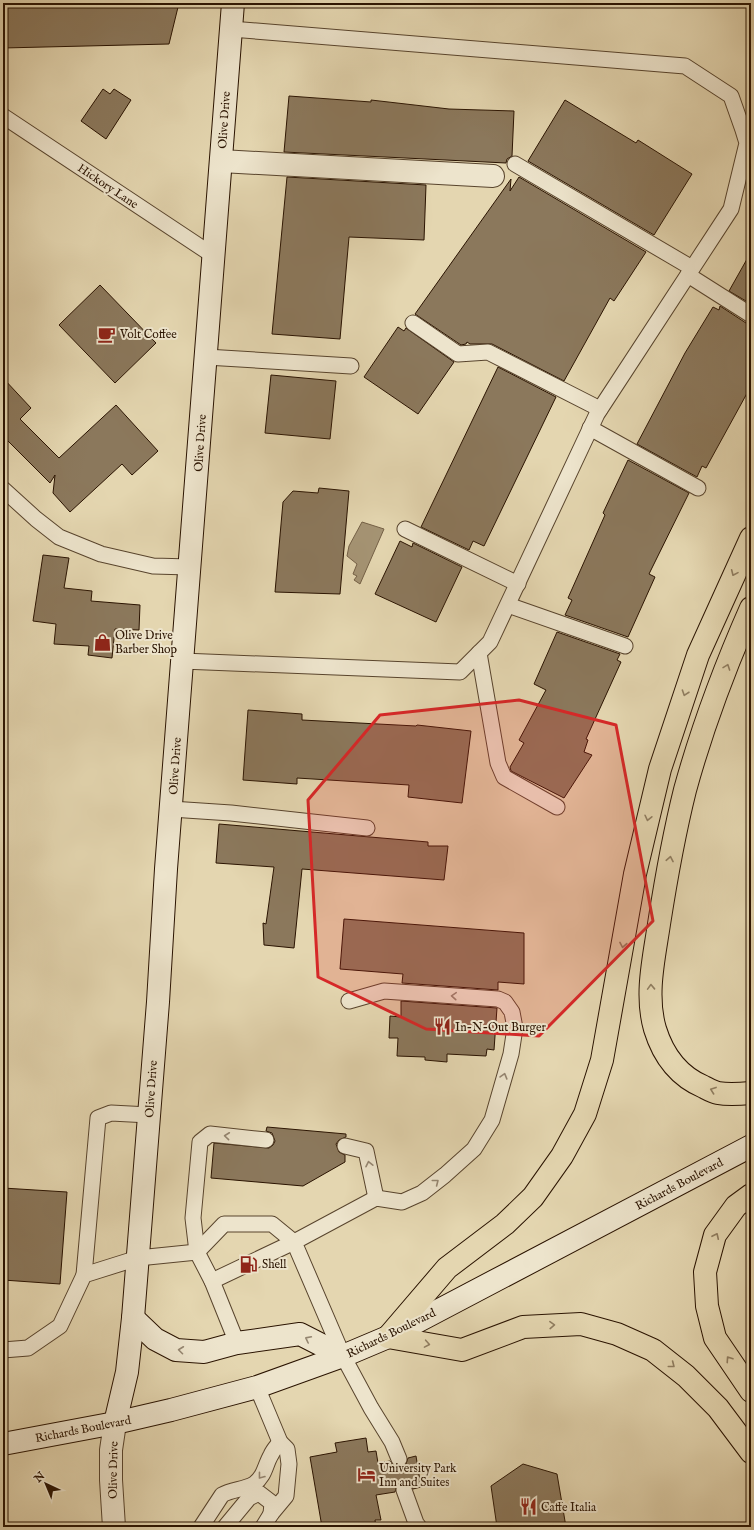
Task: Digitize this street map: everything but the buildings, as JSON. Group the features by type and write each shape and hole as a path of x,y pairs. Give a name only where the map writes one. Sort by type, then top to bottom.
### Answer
{"highway":[{"path":"388,1337 447,1268 505,1224 533,1197 562,1156 584,1114 602,1060 635,874 660,769 698,655 745,547 751,538"},
{"path":"751,608 735,644 709,714 685,790 669,860 651,978 652,1006 655,1027 663,1050 676,1068 696,1084 716,1092 734,1094 751,1093"},
{"path":"751,1195 736,1206 716,1235 704,1272 707,1306 715,1338 751,1391"},
{"path":"388,1337 462,1350 523,1326 581,1324 617,1334 653,1350 686,1376 718,1408 751,1452"}],"street":[{"name":"Olive Drive","path":"114,1527 111,1450 115,1423 127,1372 133,1318 233,3"},
{"path":"221,161 493,176"},
{"name":"Richards Boulevard","path":"3,1444 115,1423 171,1410 257,1387 343,1356 388,1337 751,1146"},
{"path":"133,1318 155,1339 176,1350 204,1352 237,1343 300,1334 343,1356"}],"lane":[{"path":"182,661 460,672 490,642 600,409 731,209 747,143 747,127 731,96 685,66 231,29"},
{"name":"Hickory Lane","path":"3,116 214,256"},
{"path":"515,164 690,271 751,315"},
{"path":"413,323 458,354 488,352 600,409"},
{"path":"206,357 351,366"},
{"path":"590,428 698,488"},
{"path":"3,489 36,520 59,537 101,554 153,566 190,567"},
{"path":"405,529 518,584"},
{"path":"508,605 625,646"},
{"path":"479,653 498,763 504,777 557,807"},
{"path":"172,809 231,813 366,828"},
{"path":"212,1281 294,1242 376,1198 402,1202 422,1193 445,1176 474,1149 492,1120 511,1054 515,1028 512,1012 505,1002 498,999 384,991 349,1001"},
{"path":"3,1350 28,1348 60,1326 84,1275 98,1118 111,1114 149,1115"},
{"path":"237,1343 212,1281 197,1252 192,1218 200,1142 210,1134 266,1140"},
{"path":"346,1146 366,1151 376,1198"},
{"path":"84,1275 138,1258 197,1252 224,1224 272,1224 294,1242 343,1356 371,1408 392,1442 399,1459"},
{"path":"257,1387 280,1442 287,1449 289,1464 286,1496 271,1514 263,1527"},
{"path":"201,1527 222,1495 227,1492 242,1489 254,1483 264,1474 270,1455 280,1442"},
{"path":"404,1490 416,1523 419,1527"},
{"path":"225,1527 249,1498 259,1493 272,1503 271,1514"}],"highlighted area":[{"path":"519,700 616,725 653,921 539,1036 426,1029 318,977 308,800 380,715"}],"shaded area":[{"path":"362,522 384,529 360,584 354,580 357,576 353,574 357,564 347,556 349,546"}],"place":[{"name":"Volt Coffee","path":"107,334"},
{"name":"Olive Drive Barber Shop","path":"102,642"},
{"name":"In-N-Out Burger","path":"442,1027"},
{"name":"Shell","path":"249,1264"},
{"name":"University Park Inn and Suites","path":"366,1475"},
{"name":"Caffe Italia","path":"528,1507"}]}
